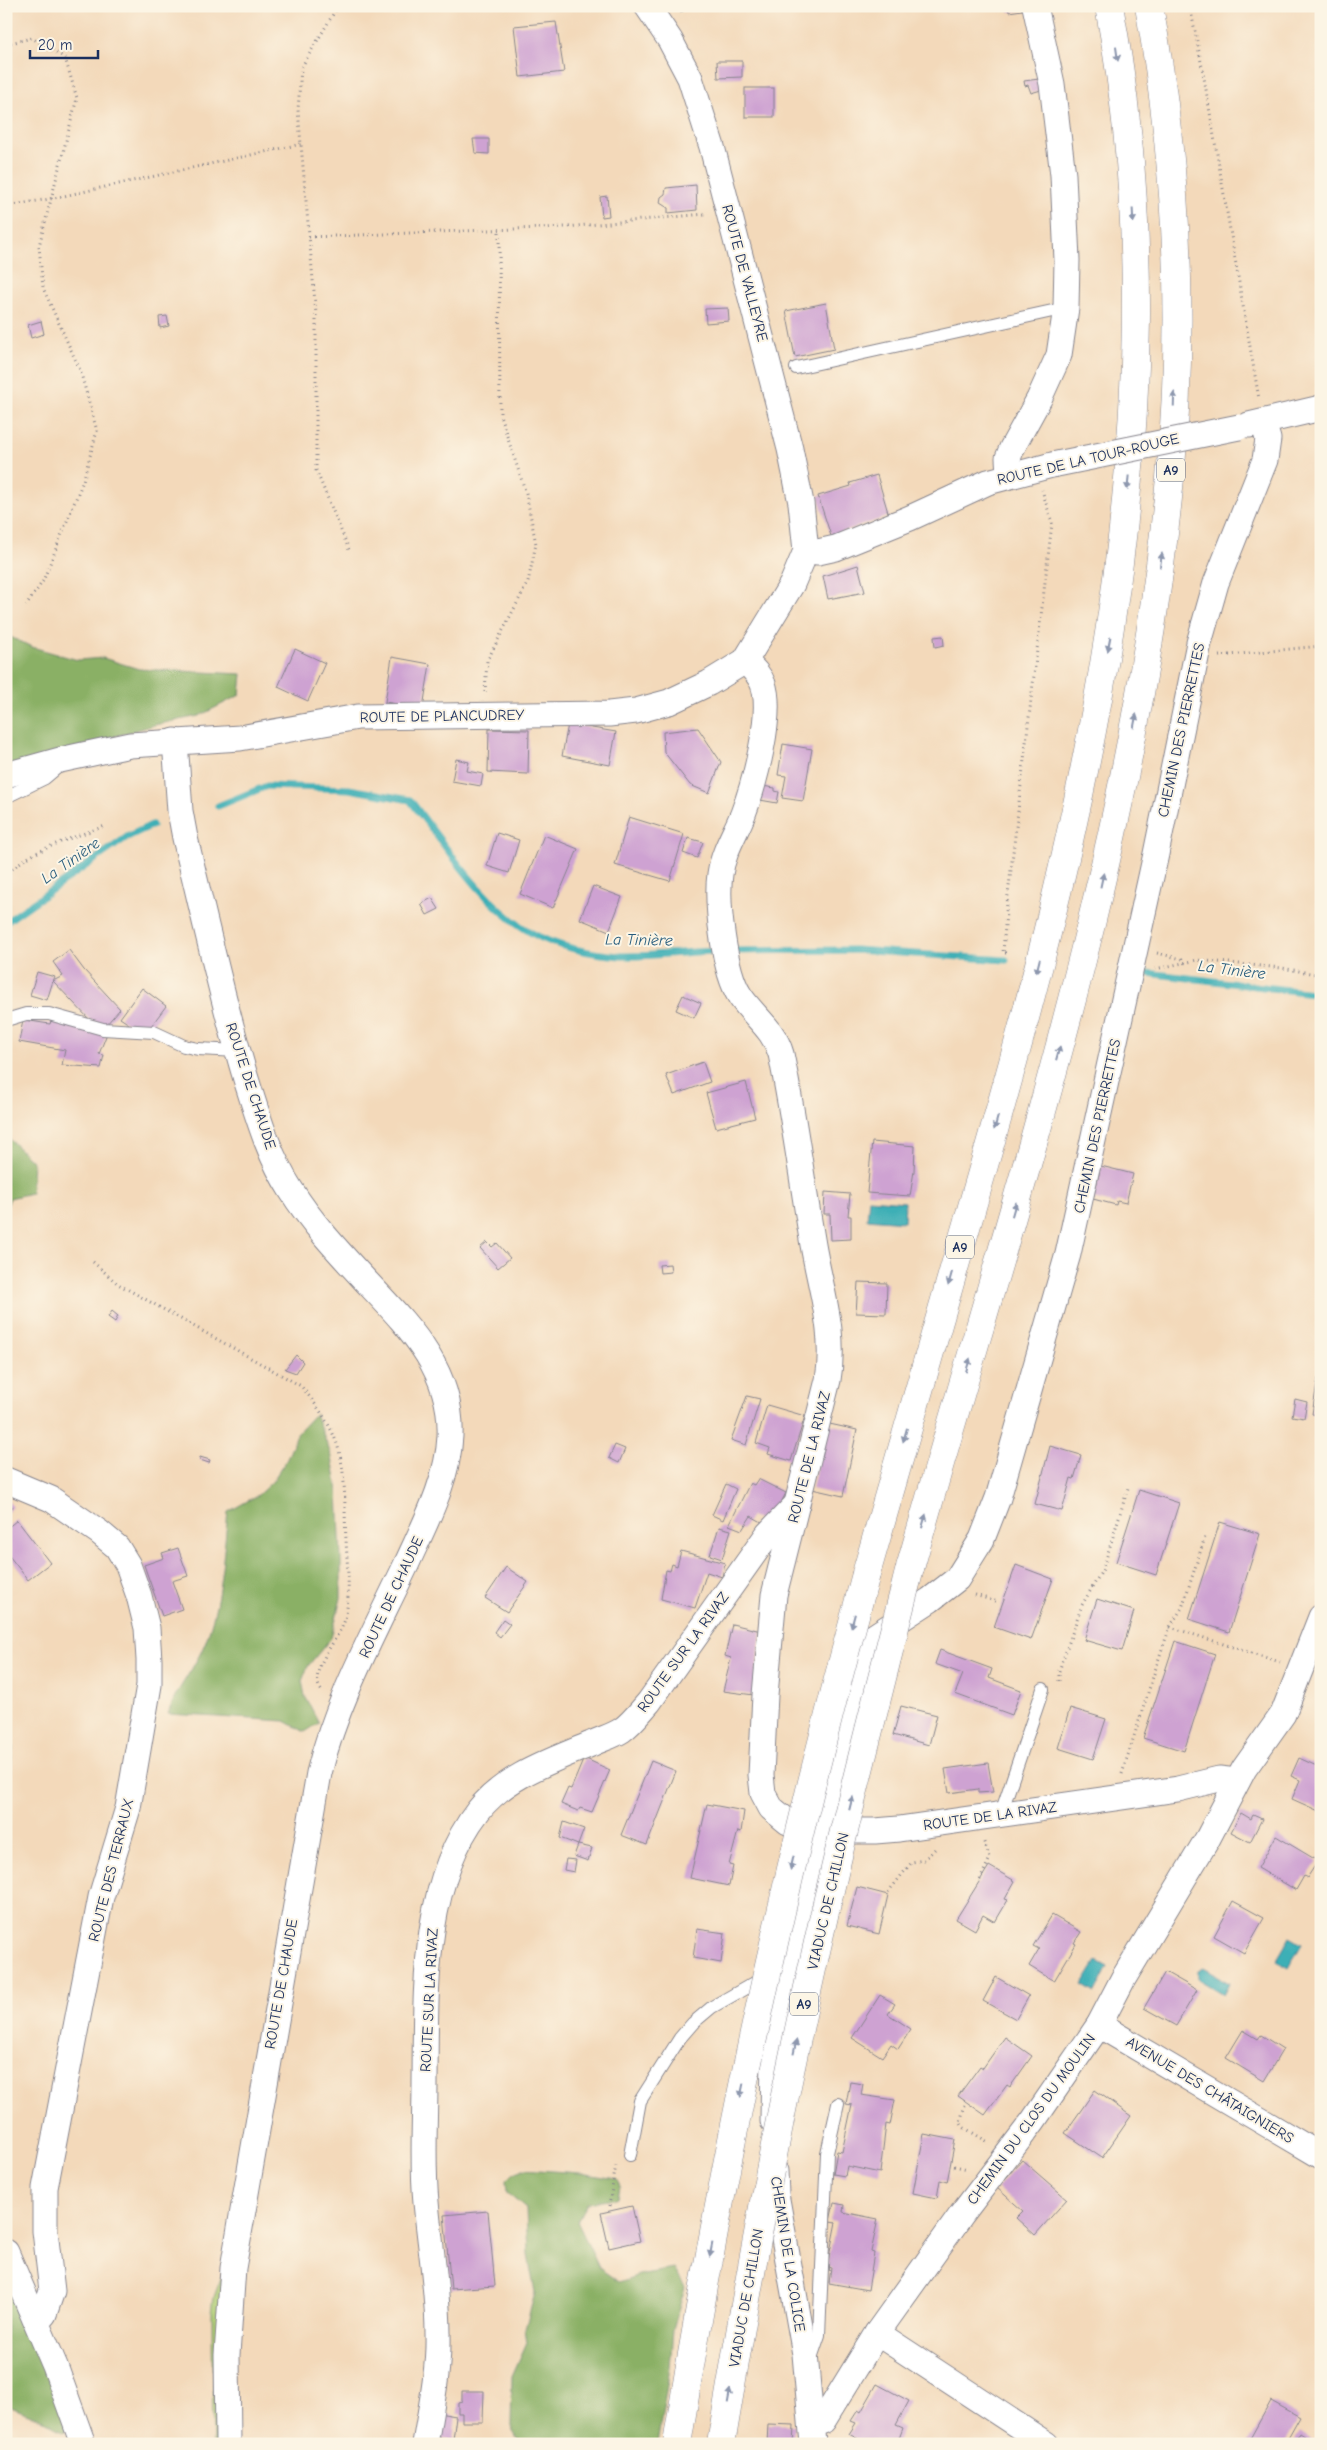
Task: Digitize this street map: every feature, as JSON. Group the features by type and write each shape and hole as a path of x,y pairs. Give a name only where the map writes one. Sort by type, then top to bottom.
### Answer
{"highway":[{"name":"A9","path":"677,2444 722,2191 761,1999 795,1848 866,1574 984,1166 1035,978 1071,832 1110,638 1125,521 1133,426 1137,339 1131,188 1122,88 1109,6"},
{"name":"VIADUC DE CHILLON","path":"721,2444 748,2286 802,2013 839,1850 910,1568 1031,1150 1091,928 1149,644 1170,474 1177,285 1172,183 1162,80 1149,6"}],"street":[{"name":"ROUTE DE VALLEYRE","path":"647,6 670,40 690,78 712,147 790,449 801,503 806,551"},
{"path":"1009,474 1008,458 1012,448 1039,399 1059,355 1066,308 1067,260 1063,175 1052,84 1035,6"},
{"name":"ROUTE DE LA TOUR-ROUGE","path":"806,551 828,551 842,546 1009,474 1263,422 1321,408"},
{"name":"CHEMIN DES PIERRETTES","path":"823,1831 867,1641 952,1583 969,1563 988,1528 1042,1352 1068,1254 1196,656 1216,583 1265,460 1268,439 1263,422"},
{"name":"ROUTE DE PLANCUDREY","path":"6,774 130,745 175,740 240,738 358,717 609,714 636,711 660,705 688,693 745,661 792,584 806,551"},
{"name":"ROUTE DE LA RIVAZ","path":"745,661 763,683 767,704 762,742 747,802 724,858 720,873 719,892 727,965 730,978 740,997 768,1028 778,1045 816,1261 828,1315 831,1342 830,1370 774,1595 762,1735 761,1787 766,1802 780,1817 806,1828 823,1831 900,1829 1178,1789 1219,1779 1237,1781"},
{"name":"ROUTE DE CHAUDE","path":"175,740 180,811 238,1051 261,1125 290,1189 324,1235 424,1346 439,1373 450,1416 448,1457 432,1507 342,1702 324,1751 313,1797 233,2268 227,2355 228,2444"},
{"name":"ROUTE DES TERRAUX","path":"6,1480 50,1499 100,1532 117,1547 128,1565 139,1596 147,1628 150,1660 148,1685 128,1808 102,1897 47,2179 44,2203 45,2231 52,2292 44,2314 37,2322"},
{"name":"ROUTE SUR LA RIVAZ","path":"425,2444 437,2368 438,2333 424,2164 430,1943 440,1892 452,1858 463,1834 474,1818 498,1791 513,1780 560,1756 622,1730 636,1717 649,1702 768,1534 798,1502"},
{"name":"CHEMIN DU CLOS DU MOULIN","path":"813,2434 877,2333 1099,2025 1123,1979 1208,1838 1237,1781 1283,1714 1321,1617"},
{"name":"CHEMIN DE LA COLICE","path":"813,2434 806,2370 776,2194 773,2105 774,2055 823,1831"},
{"name":"AVENUE DES CHÂTAIGNIERS","path":"1099,2025 1321,2156"},
{"path":"6,2252 72,2407 84,2444"},
{"path":"877,2333 1046,2444"}],"lane":[{"path":"796,368 1066,308"},
{"path":"6,797 45,778 57,769 60,760"},
{"path":"6,1020 26,1014 50,1014 104,1029 154,1032 191,1047 238,1051"},
{"path":"1001,1813 1043,1689"},
{"path":"630,2155 640,2101 680,2038 693,2023 712,2007 795,1960"},
{"name":"CHEMIN DE LA COLICE","path":"806,2370 819,2336 827,2153 838,2104"}],"path":[{"path":"338,6 301,68 298,110 316,314 316,470 350,552"},
{"path":"1190,6 1263,422"},
{"path":"6,44 32,38 65,58 77,98 39,246 43,288 80,370 97,431 84,481 43,581 26,606"},
{"path":"6,206 50,200 301,144"},
{"path":"309,237 566,227 729,212"},
{"path":"483,715 487,661 528,582 536,544 526,493 500,415 499,230"},
{"path":"1006,953 1003,953 1006,912 1052,522 1041,487"},
{"path":"1196,656 1210,657 1321,646"},
{"path":"6,877 11,868 52,846 105,826"},
{"path":"1137,938 1148,943 1161,956 1182,959 1185,964"},
{"path":"1148,969 1157,970 1197,960 1238,962 1321,975"},
{"path":"93,1262 118,1284 301,1386 316,1406 337,1444 344,1478 348,1565 345,1620 336,1640 321,1662 317,1681 322,1691 342,1702"},
{"path":"1061,1688 1058,1677 1059,1671 1082,1606 1103,1569 1128,1488"},
{"path":"1119,1797 1121,1777 1170,1627 1182,1608 1206,1534"},
{"path":"1170,1627 1301,1669"},
{"path":"952,1821 956,1829 972,1832 985,1842 990,1862 980,1880"},
{"path":"888,1892 912,1862 924,1860 939,1844"},
{"path":"964,2106 960,2122 963,2127 1007,2154"},
{"path":"608,2206 621,2146 625,2141 633,2139"}],"green space":[{"path":"6,635 32,647 78,660 103,658 139,669 242,674 240,695 199,716 154,725 6,768"},
{"path":"6,1136 33,1162 31,1193 10,1198 6,1208"},
{"path":"315,1414 332,1457 338,1491 341,1560 341,1598 331,1638 308,1666 302,1681 305,1696 319,1723 305,1732 285,1721 168,1714 171,1705 201,1652 215,1611 221,1579 228,1512 258,1495 272,1482 287,1459 298,1432"},
{"path":"6,1734 13,1747 6,1803"},
{"path":"523,2169 580,2173 616,2179 620,2186 618,2197 586,2204 577,2221 599,2268 619,2282 639,2275 674,2269 685,2287 673,2329 670,2368 657,2444 521,2444 511,2427 512,2376 527,2342 525,2329 535,2293 528,2255 526,2209 507,2193 506,2180 513,2173"},
{"path":"223,2273 219,2444 213,2444 212,2312 214,2297"},
{"path":"6,2274 69,2425 65,2432 41,2419 11,2407 6,2408"}],"water":[{"path":"869,1199 905,1202 904,1222 867,1219"},
{"path":"1290,1937 1302,1944 1288,1968 1276,1961"},
{"path":"1097,1961 1108,1967 1095,1993 1082,1985"},
{"path":"1204,1968 1229,1983 1223,1994 1198,1979 1198,1971"}],"building":[{"path":"1008,6 1021,6 1022,10 1009,12"},
{"path":"556,22 564,72 520,77 514,26"},
{"path":"717,61 742,61 742,77 718,78"},
{"path":"1039,79 1041,90 1031,93 1028,85 1025,86 1024,81"},
{"path":"745,88 774,88 774,117 745,117"},
{"path":"473,139 489,139 489,154 475,153"},
{"path":"696,185 697,210 668,213 668,208 660,203 666,188"},
{"path":"607,196 609,216 602,217 600,197"},
{"path":"826,303 834,349 795,357 786,311"},
{"path":"728,308 729,321 706,323 705,309"},
{"path":"167,316 169,326 160,328 159,317"},
{"path":"41,321 44,334 31,338 28,325"},
{"path":"877,475 889,516 831,536 818,496 851,486 850,483"},
{"path":"858,565 865,592 828,599 823,576"},
{"path":"943,636 944,645 935,647 934,637"},
{"path":"295,649 325,663 308,701 278,687"},
{"path":"392,657 430,664 423,708 385,702"},
{"path":"568,724 616,732 610,765 562,756"},
{"path":"698,728 721,762 709,793 690,785 664,752 663,732"},
{"path":"489,729 529,730 528,774 488,772"},
{"path":"783,744 812,749 803,801 782,798 786,776 778,775"},
{"path":"456,759 469,762 467,771 483,774 481,786 452,781"},
{"path":"762,786 775,788 775,791 779,792 777,803 760,800"},
{"path":"629,817 684,834 670,881 615,865"},
{"path":"497,833 519,840 509,873 487,866"},
{"path":"544,835 578,849 553,908 520,894"},
{"path":"688,838 703,842 697,858 683,853"},
{"path":"593,886 622,897 609,931 580,919"},
{"path":"432,898 439,909 427,915 421,904"},
{"path":"69,950 84,970 120,1009 106,1025 90,1020 53,981 63,976 53,962"},
{"path":"37,972 55,977 47,1000 30,995"},
{"path":"142,988 166,1006 148,1030 132,1026 120,1018"},
{"path":"683,995 701,1003 694,1018 676,1010"},
{"path":"23,1020 50,1024 51,1021 80,1026 106,1036 99,1054 104,1055 101,1068 62,1065 65,1050 19,1042"},
{"path":"703,1062 710,1082 674,1095 666,1075"},
{"path":"746,1082 755,1118 716,1128 706,1093"},
{"path":"872,1142 915,1146 910,1196 867,1193"},
{"path":"1101,1166 1133,1174 1126,1203 1117,1201 1116,1205 1093,1199"},
{"path":"825,1192 850,1194 848,1216 851,1216 851,1239 831,1240 830,1214 824,1214"},
{"path":"487,1242 492,1247 497,1243 510,1258 498,1268 480,1248"},
{"path":"670,1264 671,1272 660,1273 659,1265"},
{"path":"858,1282 887,1283 886,1314 856,1313"},
{"path":"112,1311 118,1316 115,1322 108,1317"},
{"path":"296,1355 303,1362 296,1373 285,1369"},
{"path":"1318,1378 1321,1379 1321,1415 1312,1414"},
{"path":"747,1396 760,1399 746,1445 731,1440"},
{"path":"1295,1399 1307,1402 1304,1418 1292,1416"},
{"path":"767,1405 805,1416 791,1461 768,1454 770,1448 756,1443"},
{"path":"825,1423 857,1430 843,1496 812,1489"},
{"path":"615,1445 625,1449 619,1463 609,1458"},
{"path":"1050,1446 1081,1455 1074,1479 1071,1478 1062,1511 1035,1504"},
{"path":"200,1457 210,1460 209,1463 200,1460"},
{"path":"758,1479 786,1493 769,1526 751,1516 742,1530 729,1525 750,1483 754,1485"},
{"path":"726,1484 736,1489 723,1520 712,1515"},
{"path":"1139,1490 1179,1503 1156,1575 1116,1562"},
{"path":"6,1499 13,1507 6,1513"},
{"path":"17,1520 50,1563 28,1580 6,1552 6,1529"},
{"path":"1220,1522 1260,1534 1229,1632 1189,1619"},
{"path":"719,1527 731,1530 722,1559 710,1555"},
{"path":"178,1548 188,1576 172,1581 182,1609 162,1616 144,1565 164,1558 162,1553"},
{"path":"681,1551 725,1563 722,1577 707,1572 695,1608 661,1599 666,1570 670,1571 672,1564 677,1566"},
{"path":"1016,1565 1053,1579 1031,1640 994,1627"},
{"path":"506,1567 528,1582 507,1612 485,1598"},
{"path":"1097,1599 1134,1611 1122,1651 1084,1640"},
{"path":"503,1619 510,1624 500,1637 494,1632"},
{"path":"732,1624 761,1631 754,1695 723,1691 731,1658 725,1656"},
{"path":"1175,1641 1215,1654 1184,1751 1143,1738"},
{"path":"940,1650 992,1669 989,1678 1021,1690 1012,1715 955,1694 963,1674 935,1664"},
{"path":"901,1706 937,1715 929,1745 893,1735"},
{"path":"1070,1708 1106,1719 1093,1759 1058,1748"},
{"path":"584,1758 610,1770 592,1812 580,1808 578,1811 561,1804 568,1788 571,1789"},
{"path":"1299,1758 1321,1768 1321,1812 1292,1799 1300,1780 1291,1776"},
{"path":"651,1761 676,1771 647,1845 621,1835"},
{"path":"988,1763 993,1792 978,1793 978,1789 949,1793 945,1769"},
{"path":"707,1804 744,1811 741,1832 738,1831 729,1865 733,1866 729,1886 690,1878"},
{"path":"1241,1813 1251,1819 1253,1815 1262,1819 1250,1842 1231,1832"},
{"path":"564,1822 584,1829 578,1845 560,1838"},
{"path":"1276,1836 1318,1861 1307,1878 1304,1876 1296,1890 1258,1868"},
{"path":"578,1845 592,1848 588,1861 574,1856"},
{"path":"566,1859 576,1860 574,1872 564,1870"},
{"path":"989,1866 1015,1881 1005,1899 1008,1900 995,1922 983,1915 975,1930 956,1919"},
{"path":"857,1887 888,1895 879,1934 847,1926"},
{"path":"1233,1901 1264,1918 1244,1953 1214,1936"},
{"path":"1052,1915 1081,1932 1054,1981 1029,1966 1039,1949 1033,1946"},
{"path":"697,1929 725,1933 721,1963 693,1958"},
{"path":"1165,1972 1197,1990 1176,2026 1144,2008"},
{"path":"996,1977 1029,1996 1016,2019 983,2001"},
{"path":"880,1995 895,2004 888,2014 911,2029 898,2049 891,2044 882,2057 852,2038"},
{"path":"1243,2030 1258,2039 1261,2035 1283,2049 1264,2081 1226,2058"},
{"path":"1005,2037 1032,2056 1010,2087 1007,2085 985,2115 958,2096 980,2066 983,2068"},
{"path":"850,2082 863,2084 861,2095 895,2100 890,2125 886,2124 880,2173 847,2166 845,2176 833,2174 837,2151 842,2152 852,2105 846,2104"},
{"path":"1095,2090 1131,2116 1102,2158 1065,2133"},
{"path":"924,2134 955,2140 947,2182 940,2180 937,2198 913,2193"},
{"path":"1022,2160 1067,2199 1035,2235 1016,2218 1023,2211 997,2188"},
{"path":"834,2203 844,2205 843,2212 878,2219 871,2252 874,2253 868,2290 829,2283 831,2268 827,2267 836,2222 830,2221"},
{"path":"632,2206 640,2241 609,2248 601,2213"},
{"path":"488,2211 495,2286 451,2289 444,2215"},
{"path":"877,2384 909,2401 896,2425 903,2428 897,2444 867,2444 849,2434 856,2423 851,2421 858,2410 861,2412"},
{"path":"462,2391 484,2391 483,2422 462,2422 462,2413 458,2413 458,2403 462,2402"},
{"path":"1271,2401 1300,2417 1285,2444 1247,2444"},
{"path":"438,2413 456,2416 453,2440 435,2437"},
{"path":"768,2424 794,2425 793,2444 767,2444"},
{"path":"1300,2433 1317,2444 1293,2444"}],"waterway":[{"name":"La Tinière","path":"218,806 267,786 349,789 410,800 450,854 480,890 512,920 540,937 574,949 621,956 720,951"},
{"name":"La Tinière","path":"6,922 127,837 152,825"},
{"name":"La Tinière","path":"730,951 855,950 1006,960"},
{"name":"La Tinière","path":"1139,972 1321,994"}]}
